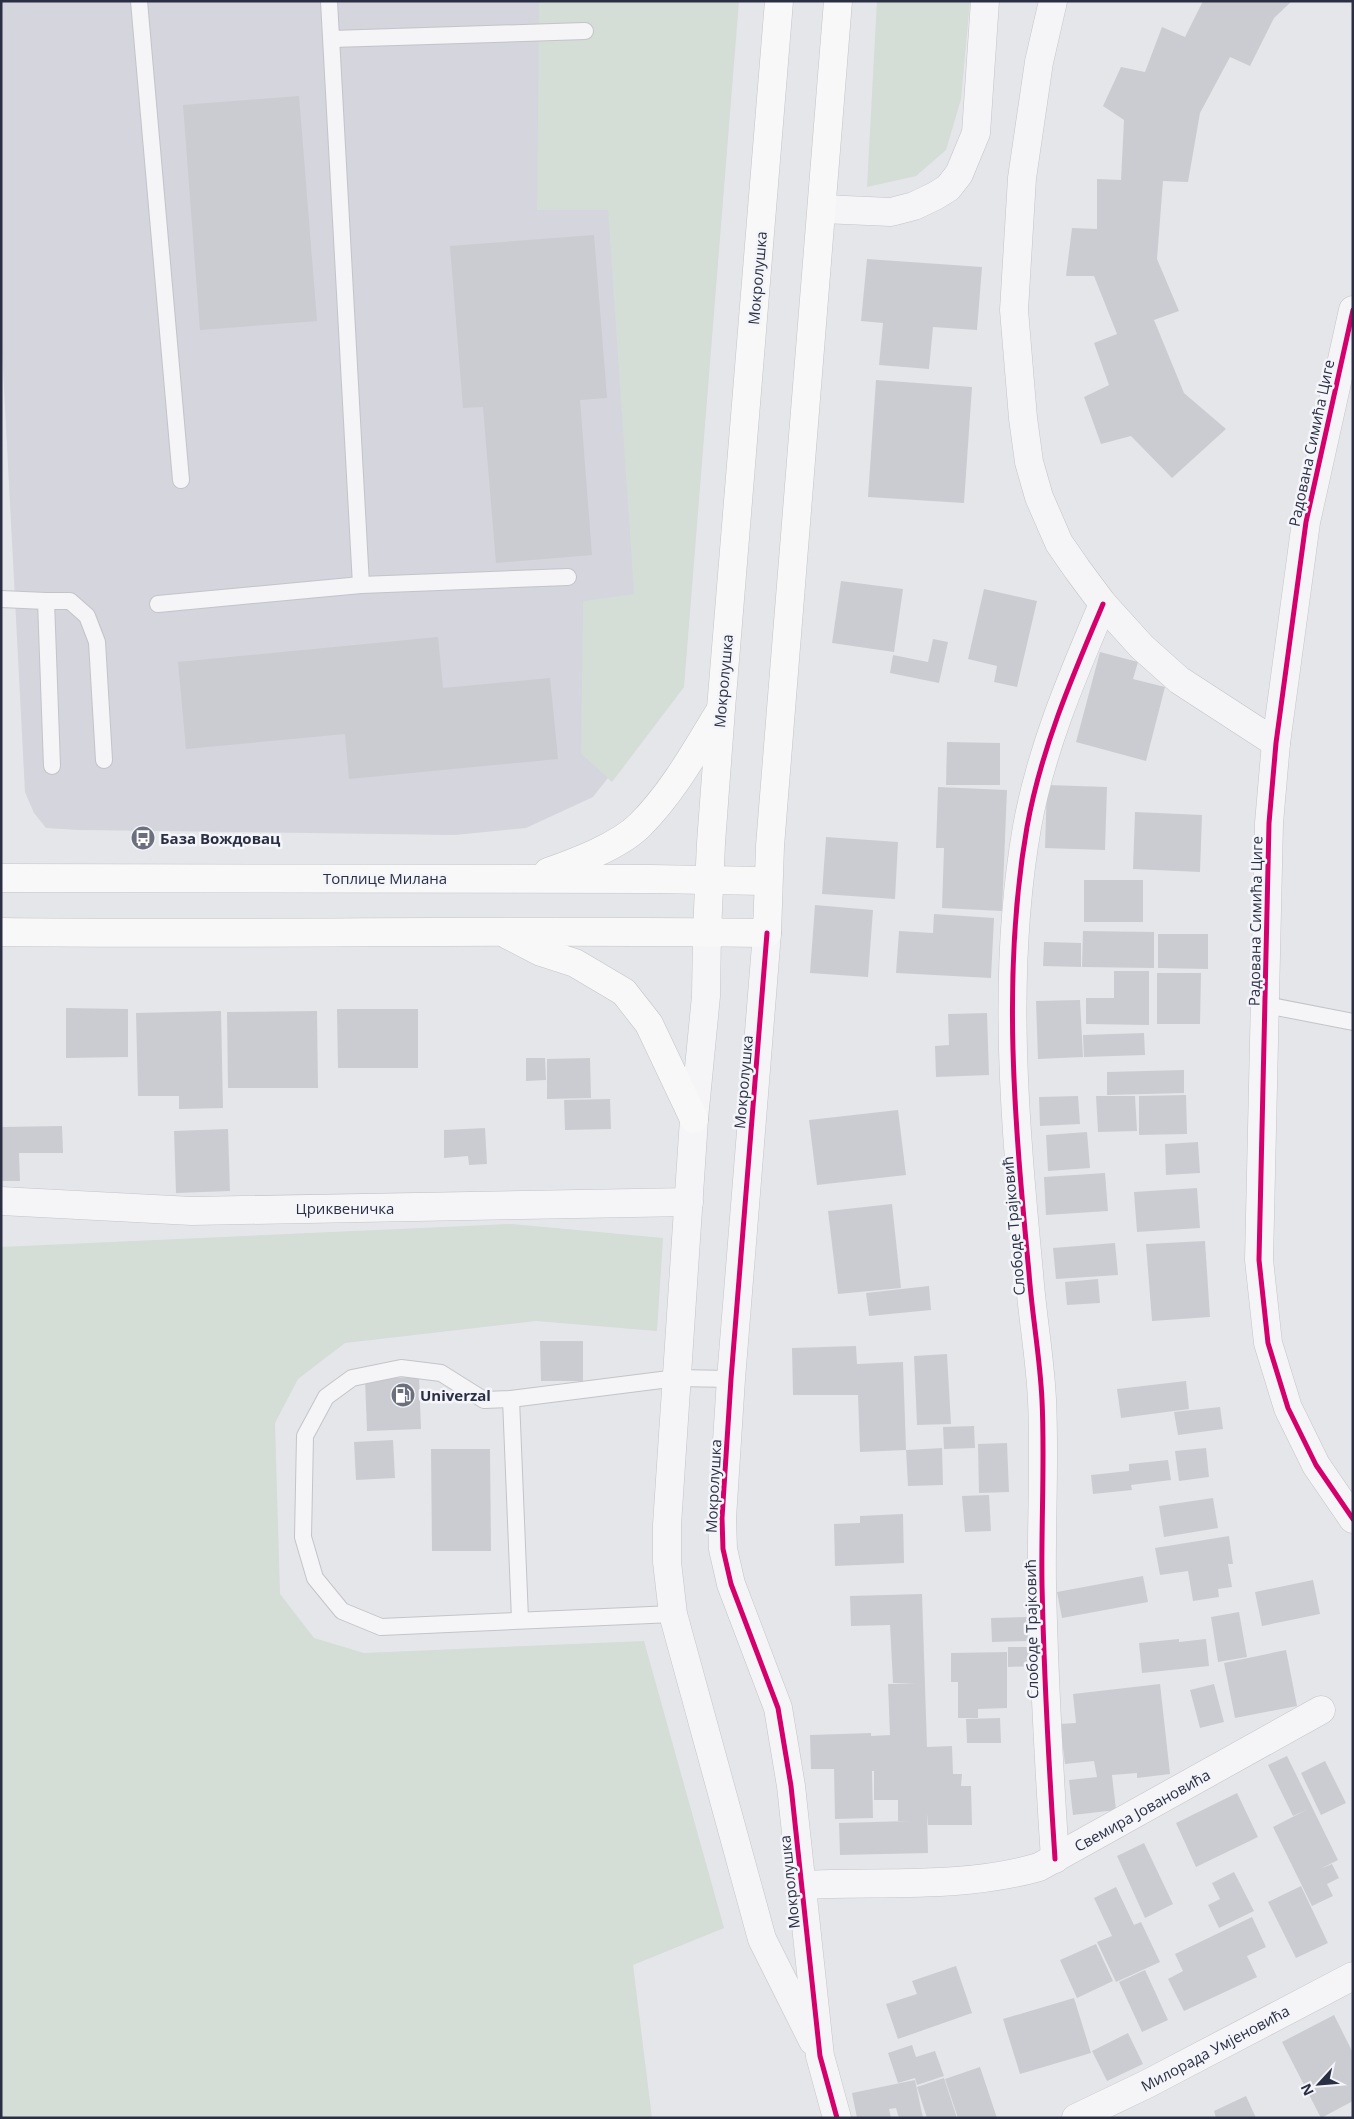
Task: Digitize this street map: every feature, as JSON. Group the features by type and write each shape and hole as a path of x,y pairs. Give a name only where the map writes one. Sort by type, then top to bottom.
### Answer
{"main road":[{"name":"Мокролушка","path":"707,932 708,880 721,708 779,1"},
{"name":"Мокролушка","path":"767,933 768,881 838,1"},
{"path":"533,878 591,856 639,826 677,780 721,708"},
{"name":"Топлице Милана","path":"1,878 533,878 768,881"},
{"path":"1,932 504,933 648,931 767,933"},
{"path":"504,933 541,952 575,963 624,992 650,1024 694,1119"}],"street":[{"path":"822,209 891,212 914,206 935,196 948,188 959,174 976,133 985,1"},
{"path":"1053,1 1039,62 1022,178 1014,310 1029,462 1039,497 1059,543 1104,604 1142,647 1179,680 1276,743"},
{"name":"Радована Симића Циге","path":"1353,310 1306,522 1276,743 1269,823 1259,1260 1268,1343 1288,1408 1316,1465 1353,1519"},
{"name":"Слободе Трајковић","path":"1055,1859 1045,1699 1042,1582 1042,1400 1029,1273 1014,1082 1012,972 1017,904 1027,826 1043,762 1062,701 1104,604"},
{"name":"Мокролушка","path":"707,932 706,996 694,1119 667,1525 667,1562 673,1614 762,1939 820,2056"},
{"name":"Мокролушка","path":"767,933 731,1378 722,1518 723,1549 731,1584 778,1708 791,1786 803,1885 820,2056 837,2118"},
{"name":"Цриквеничка","path":"1,1202 192,1211 689,1202"},
{"name":"Свемира Јовановића","path":"803,1885 969,1880 1014,1874 1039,1867 1321,1710"},
{"name":"Милорада Умјеновића","path":"1076,2118 1147,2084 1353,1976"}],"lane":[{"path":"139,1 181,480"},
{"path":"329,1 361,585"},
{"path":"332,39 585,31"},
{"path":"158,604 361,585 568,577"},
{"path":"1,599 70,601 87,616 97,642 104,760"},
{"path":"46,601 52,766"},
{"path":"1266,1005 1348,1019"},
{"path":"673,1614 520,1619 381,1627 342,1612 315,1578 303,1537 305,1436 326,1397 352,1378 401,1368 441,1373 484,1400 511,1399 677,1378 731,1378"},
{"path":"511,1399 520,1619"}],"shaded area":[{"path":"1,1 637,1 673,695 593,797 526,828 455,835 79,830 46,828 34,813 25,792 1,330"},
{"path":"539,1 739,1 684,687 612,782 581,754 583,601 634,594 608,210 537,210"},
{"path":"877,1 970,1 961,99 946,150 916,176 867,187"},
{"path":"512,1224 663,1238 657,1331 536,1321 345,1343 298,1379 275,1423 280,1594 314,1638 364,1653 644,1641 724,1928 633,1965 652,2118 1,2118 1,1247"}],"building":[{"path":"1203,1 1292,1 1274,18 1250,66 1230,57 1200,113 1188,182 1163,181 1157,259 1179,311 1154,320 1184,393 1226,429 1172,478 1131,436 1101,444 1084,397 1109,385 1094,343 1117,334 1094,276 1066,276 1072,228 1097,229 1097,179 1121,180 1124,120 1103,106 1121,67 1145,72 1162,27 1185,37"},
{"path":"299,96 317,321 200,330 183,105"},
{"path":"594,235 607,398 580,400 592,555 496,563 483,407 463,408 450,246"},
{"path":"867,259 982,267 977,330 933,327 929,369 879,365 883,323 861,321"},
{"path":"876,380 972,387 964,503 868,497"},
{"path":"841,581 903,589 894,652 832,643"},
{"path":"984,589 1037,601 1017,687 994,682 997,666 968,659"},
{"path":"438,637 443,688 550,678 558,759 349,779 345,734 186,749 178,662"},
{"path":"933,639 948,642 939,683 890,673 893,655 928,662"},
{"path":"1100,652 1138,662 1133,679 1165,687 1146,761 1076,742"},
{"path":"947,742 1000,743 1000,785 946,785"},
{"path":"1047,785 1107,787 1105,850 1045,848"},
{"path":"938,787 1007,790 1002,911 942,908 944,848 936,848"},
{"path":"1135,812 1202,815 1200,872 1133,869"},
{"path":"826,837 898,842 895,899 822,894"},
{"path":"1084,880 1143,880 1143,922 1084,922"},
{"path":"815,905 873,910 868,977 810,973"},
{"path":"934,914 994,918 991,978 896,973 899,931 933,933"},
{"path":"1083,931 1154,932 1154,968 1082,967"},
{"path":"1158,934 1208,934 1208,969 1158,968"},
{"path":"1044,942 1081,943 1081,967 1043,966"},
{"path":"1114,971 1149,971 1149,1025 1086,1024 1086,998 1114,998"},
{"path":"1157,973 1201,973 1200,1024 1157,1024"},
{"path":"1080,1000 1083,1057 1038,1059 1036,1001"},
{"path":"66,1008 128,1009 128,1057 66,1058"},
{"path":"337,1009 418,1009 418,1068 338,1068"},
{"path":"221,1011 223,1108 179,1109 179,1096 138,1096 136,1013"},
{"path":"317,1011 318,1088 228,1088 227,1012"},
{"path":"987,1013 989,1075 936,1077 935,1046 949,1045 948,1014"},
{"path":"1144,1033 1145,1055 1084,1057 1083,1035"},
{"path":"526,1058 545,1058 546,1080 526,1081"},
{"path":"590,1058 591,1098 547,1099 547,1059"},
{"path":"1184,1070 1184,1093 1107,1095 1107,1072"},
{"path":"1186,1095 1187,1134 1139,1135 1139,1096"},
{"path":"1078,1096 1080,1124 1040,1126 1039,1097"},
{"path":"1096,1096 1135,1096 1137,1131 1098,1132"},
{"path":"610,1099 611,1129 565,1130 564,1100"},
{"path":"898,1110 906,1175 817,1185 809,1120"},
{"path":"62,1126 63,1153 19,1153 20,1181 1,1181 1,1127"},
{"path":"485,1128 487,1164 469,1165 468,1156 444,1158 444,1130"},
{"path":"228,1129 230,1191 176,1193 174,1131"},
{"path":"1087,1132 1090,1168 1048,1171 1046,1135"},
{"path":"1198,1142 1200,1173 1166,1175 1165,1144"},
{"path":"1105,1173 1108,1211 1046,1215 1044,1177"},
{"path":"1197,1188 1200,1228 1137,1232 1134,1192"},
{"path":"892,1204 901,1288 838,1294 828,1211"},
{"path":"1205,1241 1210,1317 1152,1321 1146,1244"},
{"path":"1115,1243 1118,1275 1056,1279 1053,1248"},
{"path":"1098,1279 1100,1303 1067,1305 1065,1282"},
{"path":"929,1286 931,1310 869,1316 866,1293"},
{"path":"540,1341 583,1341 583,1381 541,1381"},
{"path":"856,1346 857,1364 903,1362 906,1450 860,1452 858,1395 793,1395 792,1348"},
{"path":"947,1354 951,1424 917,1425 914,1356"},
{"path":"419,1377 421,1429 367,1431 365,1379"},
{"path":"1186,1381 1189,1409 1121,1418 1117,1389"},
{"path":"1220,1407 1223,1429 1178,1435 1174,1412"},
{"path":"974,1426 975,1448 944,1449 943,1427"},
{"path":"393,1440 395,1478 356,1480 354,1442"},
{"path":"1007,1443 1009,1492 979,1493 978,1444"},
{"path":"942,1448 943,1485 908,1486 906,1450"},
{"path":"1206,1448 1209,1477 1179,1481 1175,1451"},
{"path":"431,1449 490,1449 491,1551 432,1551"},
{"path":"1168,1460 1171,1480 1131,1485 1132,1490 1093,1494 1091,1475 1129,1471 1129,1464"},
{"path":"989,1495 991,1531 965,1532 962,1496"},
{"path":"1213,1498 1218,1528 1164,1537 1159,1506"},
{"path":"903,1514 904,1563 835,1566 834,1524 860,1523 860,1516"},
{"path":"1229,1536 1233,1564 1228,1564 1232,1587 1218,1589 1219,1597 1193,1601 1188,1571 1160,1575 1155,1548"},
{"path":"1143,1576 1148,1602 1062,1618 1057,1592"},
{"path":"1313,1580 1320,1614 1262,1626 1255,1592"},
{"path":"922,1594 927,1747 952,1746 953,1774 962,1774 961,1786 971,1786 972,1825 928,1825 927,1813 928,1853 840,1855 839,1823 909,1821 898,1821 898,1800 874,1800 874,1771 872,1771 873,1818 835,1819 834,1769 811,1769 810,1735 871,1733 871,1736 890,1735 888,1684 916,1684 893,1683 890,1625 851,1626 850,1596"},
{"path":"1239,1612 1247,1657 1218,1662 1211,1617"},
{"path":"1028,1617 1028,1641 992,1642 991,1618"},
{"path":"1179,1639 1179,1642 1206,1639 1209,1666 1142,1673 1139,1643"},
{"path":"1008,1647 1033,1647 1033,1666 1008,1667"},
{"path":"1286,1650 1297,1706 1235,1718 1224,1663"},
{"path":"1007,1652 1007,1708 978,1709 978,1718 958,1718 958,1682 951,1682 951,1653"},
{"path":"1160,1684 1170,1774 1137,1778 1137,1773 1112,1775 1116,1810 1073,1815 1069,1780 1097,1777 1094,1761 1065,1764 1060,1724 1076,1723 1073,1694"},
{"path":"1214,1684 1224,1722 1200,1728 1190,1690"},
{"path":"1000,1718 1001,1743 967,1743 966,1719"},
{"path":"1287,1756 1338,1860 1320,1869 1332,1864 1339,1878 1327,1884 1333,1896 1312,1906 1273,1827 1308,1809 1293,1816 1268,1765"},
{"path":"1325,1761 1346,1803 1321,1815 1301,1773"},
{"path":"1237,1793 1258,1837 1196,1867 1176,1823"},
{"path":"1144,1843 1173,1904 1145,1918 1117,1856"},
{"path":"1234,1872 1254,1911 1219,1928 1208,1905 1220,1899 1212,1883"},
{"path":"1301,1886 1328,1943 1296,1958 1268,1902"},
{"path":"1116,1887 1134,1925 1141,1922 1160,1962 1116,1982 1097,1942 1112,1936 1094,1898"},
{"path":"1252,1917 1266,1947 1247,1956 1257,1977 1184,2011 1168,1979 1183,1971 1175,1954"},
{"path":"1096,1944 1113,1981 1077,1998 1060,1960"},
{"path":"956,1966 972,2013 898,2039 886,2004 917,1994 912,1981"},
{"path":"1145,1970 1168,2020 1142,2032 1119,1982"},
{"path":"1074,1998 1091,2053 1020,2074 1003,2019"},
{"path":"1334,2015 1353,2053 1353,2101 1321,2118 1282,2042"},
{"path":"1128,2033 1143,2064 1107,2081 1092,2051"},
{"path":"912,2045 916,2057 935,2051 944,2076 917,2085 915,2078 898,2083 888,2053"},
{"path":"980,2067 997,2118 958,2118 945,2079"},
{"path":"944,2078 957,2118 927,2118 917,2087"},
{"path":"915,2080 923,2118 899,2118 896,2108 889,2109 891,2118 857,2118 852,2093"},
{"path":"1246,2096 1256,2118 1216,2118 1214,2111"}],"cycle path":[{"path":"1353,310 1306,522 1276,743 1269,823 1259,1260 1268,1343 1288,1408 1316,1465 1353,1519"},
{"path":"1055,1859 1043,1619 1042,1400 1030,1289 1015,1106 1013,1050 1014,938 1027,827 1040,770 1069,686 1103,604"},
{"path":"767,933 731,1379 722,1518 723,1549 731,1584 778,1708 791,1786 820,2056 837,2118"}],"place":[{"name":"База Вождовац","path":"143,838"},
{"name":"Univerzal","path":"403,1395"}]}
